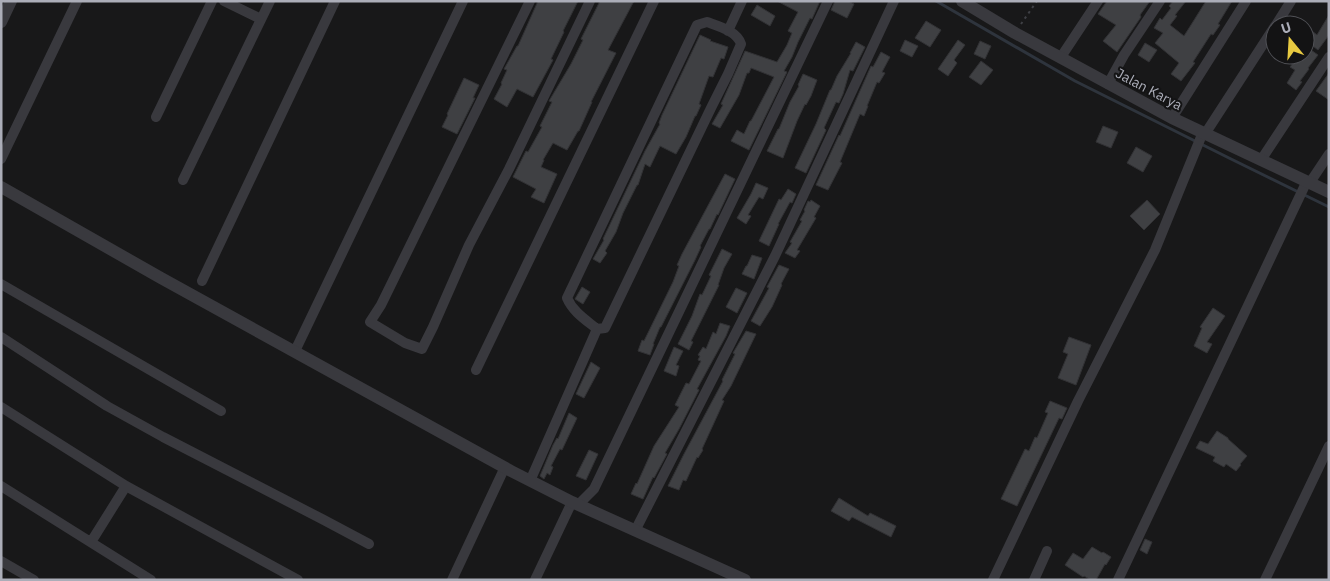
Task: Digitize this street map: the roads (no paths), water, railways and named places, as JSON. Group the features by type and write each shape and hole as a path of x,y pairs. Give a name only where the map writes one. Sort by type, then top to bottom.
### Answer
{"street":[{"path":"1,22 11,1"},
{"path":"1,159 77,1"},
{"path":"156,117 212,1"},
{"path":"224,1 261,19"},
{"path":"183,180 270,1"},
{"path":"202,281 335,1"},
{"path":"295,352 463,1"},
{"path":"530,1 381,305 370,322 405,343 422,350 469,245 509,169 590,1"},
{"path":"476,370 654,1"},
{"path":"728,31 742,1"},
{"path":"535,580 575,503 594,489 828,1"},
{"path":"635,530 775,256 894,1"},
{"name":"Jalan Karya","path":"962,1 1015,33 1203,135 1261,160 1306,185 1329,192"},
{"path":"1061,57 1098,1"},
{"path":"1108,84 1124,55 1160,1"},
{"path":"1172,118 1246,1"},
{"path":"1282,15 1291,1"},
{"path":"706,22 728,31 739,38 741,44 605,328 597,329 575,311 567,298 697,25 706,22"},
{"path":"993,580 1078,401 1155,250 1203,135 1265,40"},
{"path":"1261,160 1329,57"},
{"path":"1118,580 1296,205 1306,185 1329,154"},
{"path":"1,188 505,468 575,503 745,580"},
{"path":"1,284 221,411"},
{"path":"530,481 597,329"},
{"path":"1,337 49,370 123,415 369,544"},
{"path":"1,407 126,486 298,580"},
{"path":"1266,580 1329,446"},
{"path":"452,580 505,468"},
{"path":"1,486 151,580"},
{"path":"91,542 126,486"},
{"path":"1034,580 1047,552"},
{"path":"1,561 34,580"}],"waterway":[{"path":"936,1 1075,81 1329,207"}]}
